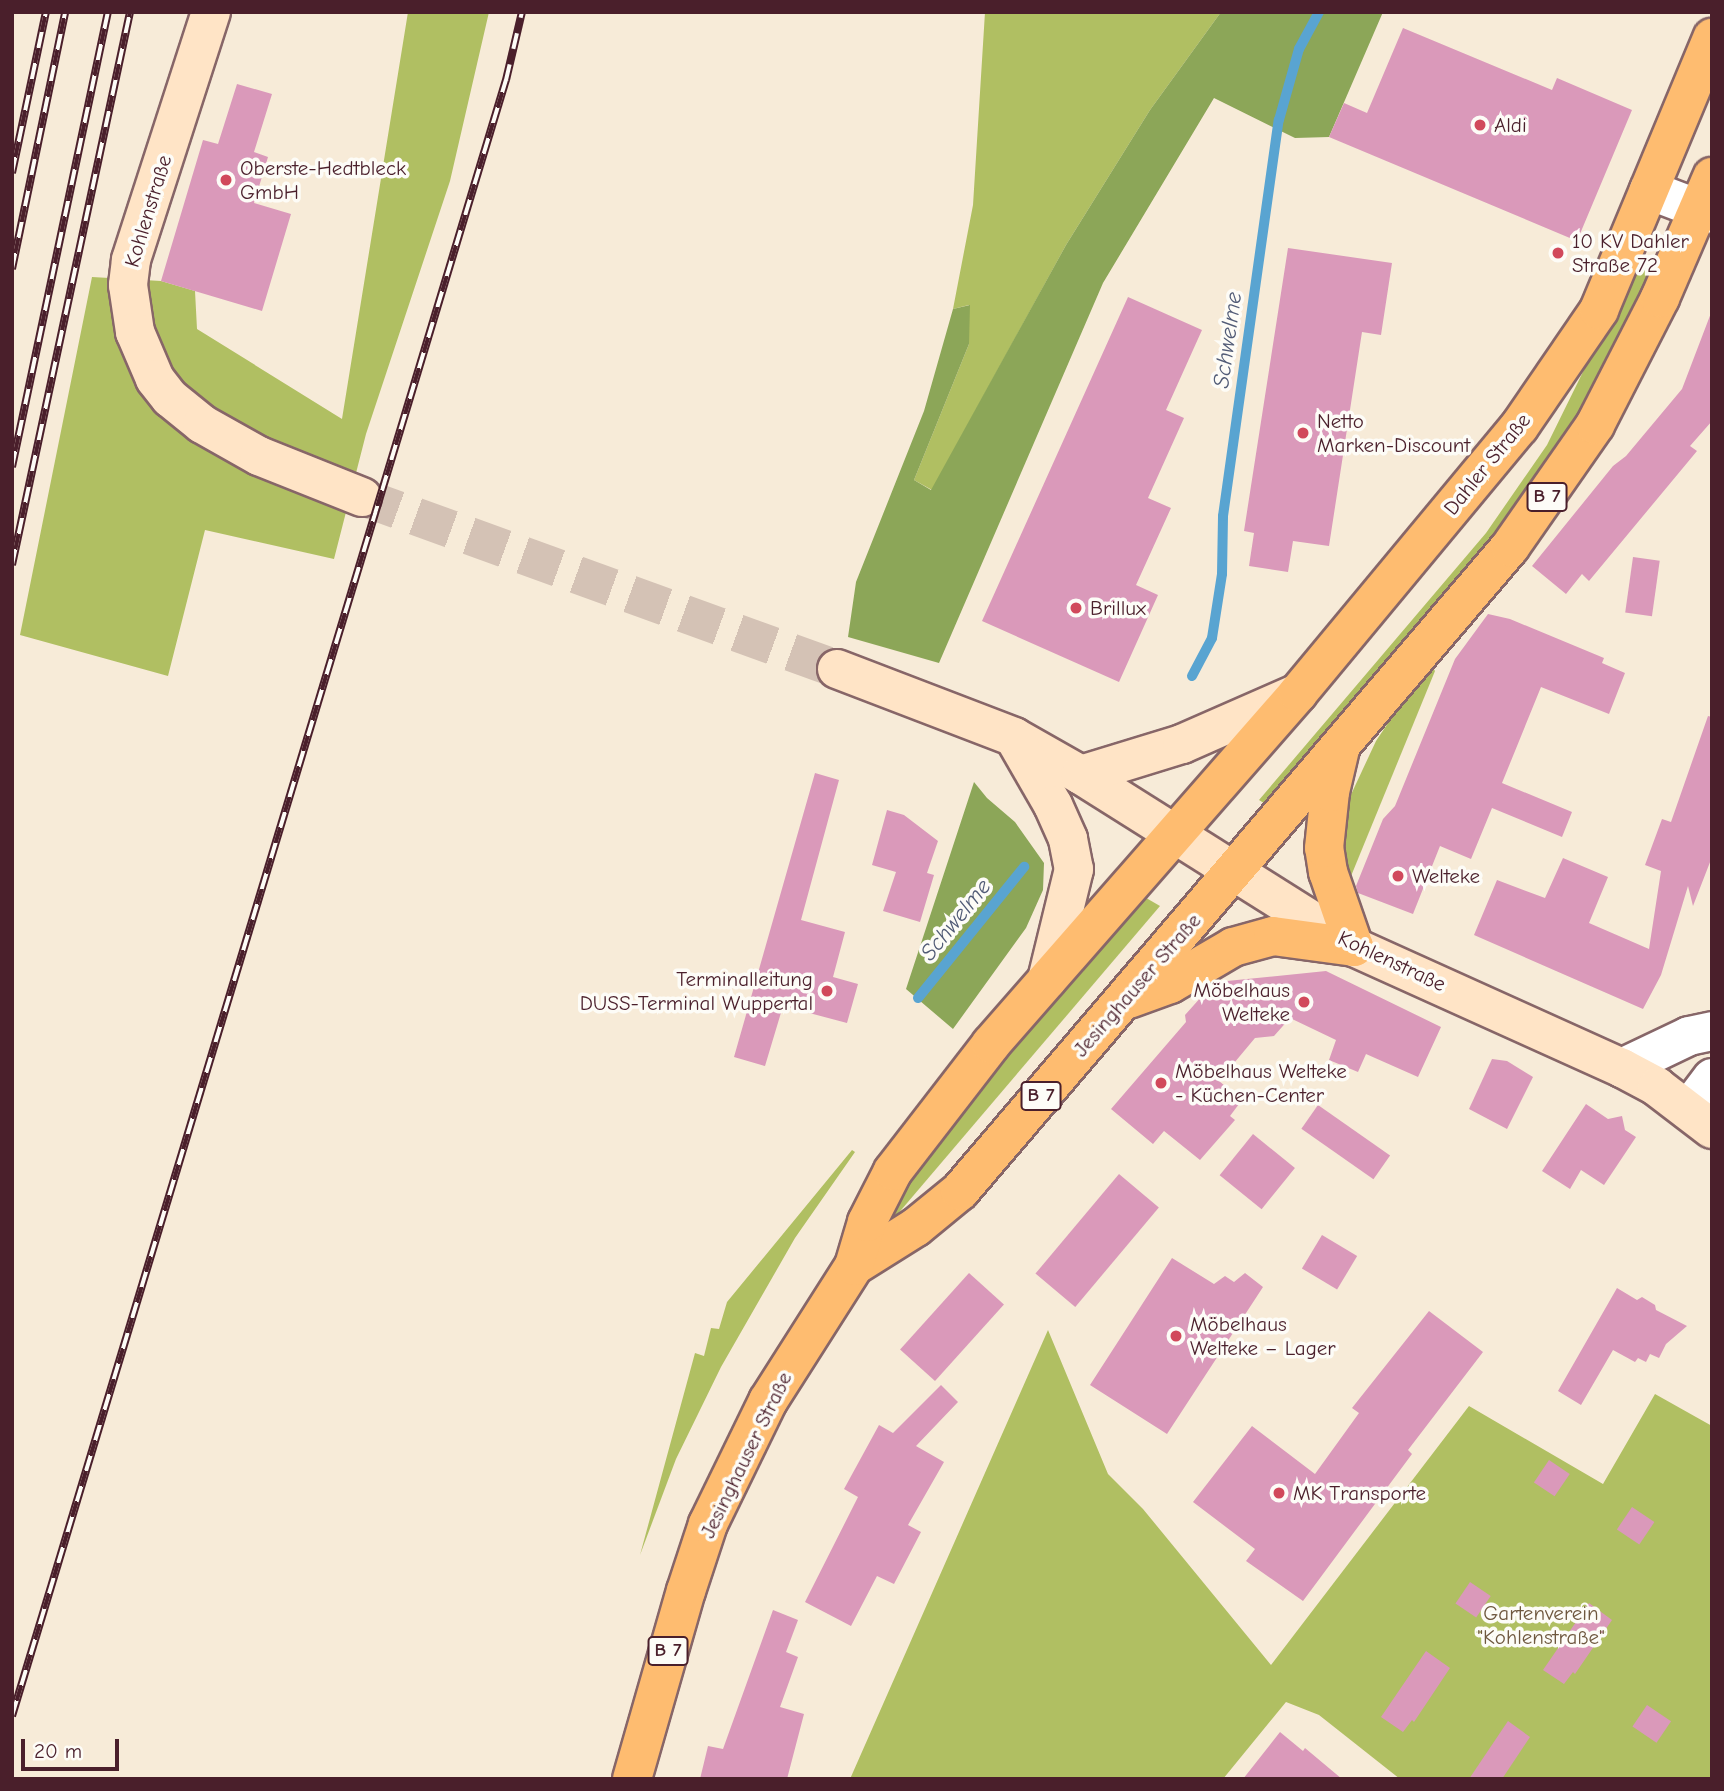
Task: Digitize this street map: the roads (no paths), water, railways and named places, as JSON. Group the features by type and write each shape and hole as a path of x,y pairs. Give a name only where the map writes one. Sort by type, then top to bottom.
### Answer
{"main road":[{"name":"Dahler Straße","path":"1175,834 1298,693 1519,427 1599,310 1712,38"},
{"name":"B 7","path":"1234,871 1510,547 1554,488 1595,425 1707,200"},
{"path":"1122,1002 1170,984 1233,947 1273,936 1354,947 1328,872 1324,848 1330,792 1340,747"},
{"name":"Jesinghauser Straße","path":"632,1779 682,1603 708,1524 768,1401 854,1266 867,1222 893,1171 991,1044 1175,834"},
{"name":"Jesinghauser Straße","path":"854,1266 916,1227 960,1191 1234,871"}],"street":[{"name":"Kohlenstraße","path":"211,12 131,260 128,285 135,332 155,379 170,398 202,424 259,456 362,497"},
{"path":"1648,190 1707,200"},
{"name":"Kohlenstraße","path":"837,669 1014,737 1081,775 1354,947 1622,1068 1657,1087 1700,1120"},
{"path":"1081,775 1182,744 1298,693"},
{"path":"1014,737 1053,805 1068,839 1074,869 1047,980"},
{"path":"1622,1068 1689,1036 1712,1031"},
{"path":"1700,1120 1712,1079"}],"waterway":[{"name":"Schwelme","path":"1192,676 1212,638 1222,574 1223,516 1279,120 1299,49 1319,12"},
{"name":"Schwelme","path":"918,998 1024,867"}],"tunnel":[{"path":"362,497 837,669"}],"railway":[{"path":"12,173 46,12"},
{"path":"12,269 65,12"},
{"path":"12,467 108,12"},
{"path":"12,565 130,12"},
{"path":"12,1716 506,80 522,12"}],"place":[{"name":"Aldi","path":"1480,125"},
{"name":"Oberste-Hedtbleck GmbH","path":"226,180"},
{"name":"10 KV Dahler Straße 72","path":"1558,253"},
{"name":"Netto Marken-Discount","path":"1303,433"},
{"name":"Brillux","path":"1076,608"},
{"name":"Welteke","path":"1398,876"},
{"name":"Terminalleitung DUSS-Terminal Wuppertal","path":"827,991"},
{"name":"Möbelhaus Welteke","path":"1304,1002"},
{"name":"Möbelhaus Welteke - Küchen-Center","path":"1161,1083"},
{"name":"Möbelhaus Welteke – Lager","path":"1176,1336"},
{"name":"MK Transporte","path":"1279,1493"}],"park label":[{"name":"Gartenverein \"Kohlenstraße\"","path":"1541,1625"}]}
